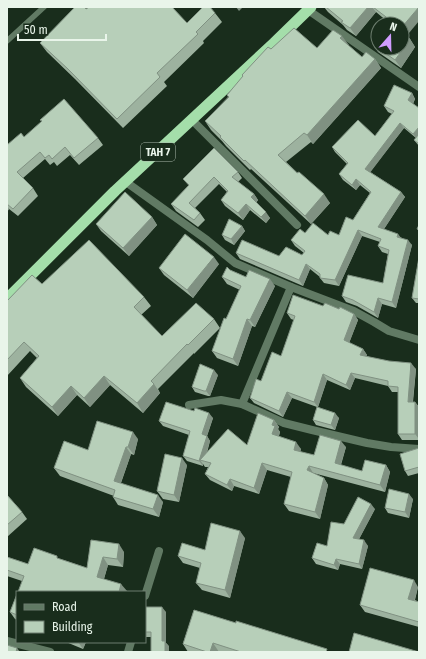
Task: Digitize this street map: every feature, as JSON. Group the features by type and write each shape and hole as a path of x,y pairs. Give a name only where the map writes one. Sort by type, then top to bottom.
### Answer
{"highway":[{"name":"TAH 7","path":"7,298 126,182 274,43 309,8"}],"street":[{"path":"309,8 419,87"},
{"path":"192,120 296,225"},
{"path":"126,182 207,240 235,263 291,287 354,311 389,330 419,340"},
{"path":"242,404 291,287"},
{"path":"189,404 222,400 242,404 284,423 312,430 367,443 391,447 419,449"},
{"path":"146,593 159,551"},
{"path":"7,641 50,652"}],"lane":[{"path":"7,41 44,7"}],"building":[{"path":"75,7 84,7 86,9 89,7 172,7 187,23 203,7 210,7 215,13 196,32 198,34 157,73 160,77 117,119 40,43"},
{"path":"326,7 368,7 350,28 341,22 343,21"},
{"path":"373,7 419,7 410,18 410,16 385,16"},
{"path":"294,28 317,48 333,30 342,36 340,38 362,57 366,52 375,59 307,135 304,133 278,155 297,173 299,172 324,194 305,216 245,160 244,161 205,121 229,97 227,95 243,76 242,75 268,47 271,49"},
{"path":"389,56 398,56 395,60"},
{"path":"394,85 412,93 408,100 419,108 419,127 413,134 400,123 365,169 401,192 378,227 398,234 397,237 408,240 392,302 378,298 374,312 353,300 342,296 348,275 383,283 389,250 378,246 381,239 358,230 335,280 320,278 320,274 306,264 299,280 236,253 242,240 279,256 286,247 302,255 305,251 291,240 300,229 305,233 313,223 328,235 330,231 339,235 346,217 353,220 371,192 356,179 352,185 339,174 348,163 332,147 358,120 375,136 394,111 384,106"},
{"path":"64,99 98,138 74,158 65,147 52,159 49,155 45,158 40,152 17,172 33,188 13,209 7,204 7,145 21,133 24,137 42,121 40,120"},
{"path":"419,134 419,144 414,140"},
{"path":"214,148 238,172 232,177 254,194 251,197 266,212 261,217 246,204 238,213 221,200 228,191 214,177 189,203 200,213 194,220 171,204 189,185 183,179"},
{"path":"125,192 152,217 123,248 96,224"},
{"path":"229,219 242,226 231,239 222,235"},
{"path":"185,234 214,257 187,290 159,268"},
{"path":"89,240 144,297 134,307 162,336 196,303 214,319 151,381 154,384 137,403 104,376 84,398 71,386 52,407 20,378 39,356 24,342 7,360 7,301 32,275 42,284"},
{"path":"419,257 419,299 412,298"},
{"path":"227,267 230,270 246,277 249,270 270,279 250,320 247,319 233,359 212,351 224,318 226,319 241,286 222,277"},
{"path":"293,295 323,306 325,303 339,309 340,307 354,314 344,340 363,349 360,355 389,361 411,363 408,402 415,402 415,434 398,434 398,387 388,386 388,381 351,373 346,385 323,374 314,402 287,392 279,411 250,398 256,379 261,381 272,352 281,356 295,316 287,313"},
{"path":"200,364 214,370 206,391 192,387"},
{"path":"166,402 194,411 195,408 209,413 202,434 207,436 199,461 183,456 190,431 159,421"},
{"path":"317,407 335,413 331,425 313,420"},
{"path":"258,413 274,420 272,425 275,426 272,434 296,442 294,450 314,455 320,435 341,441 335,463 362,471 365,460 386,465 380,485 309,466 307,470 324,478 315,512 284,504 292,472 262,463 254,488 230,479 227,485 205,474 211,463 200,460 228,429 247,445"},
{"path":"97,421 133,432 114,481 158,495 153,509 113,497 115,490 54,468 64,441 88,450"},
{"path":"419,448 419,467 405,471 400,454"},
{"path":"165,454 182,458 174,495 157,491"},
{"path":"389,489 409,494 405,512 385,508"},
{"path":"7,495 22,512 7,525"},
{"path":"358,497 371,504 353,538 364,540 359,564 336,559 334,565 312,558 317,543 327,546 331,522 344,524"},
{"path":"211,523 240,531 225,590 196,583 201,563 178,556 182,543 205,550"},
{"path":"91,540 119,544 117,559 103,557 97,577 121,584 119,591 18,591 24,576 7,570 7,557 28,564 34,548 57,556 57,558 87,568"},
{"path":"370,568 414,580 408,599 419,602 419,622 360,605"},
{"path":"16,597 16,615 10,612"},
{"path":"146,607 162,607 162,641 165,641 165,652 151,652 151,632 146,632"},
{"path":"194,610 236,623 236,621 327,649 326,652 241,652 213,643 210,652 207,652 183,644"},
{"path":"354,633 419,652 349,652"},
{"path":"7,645 17,648 16,652 7,652"}]}
